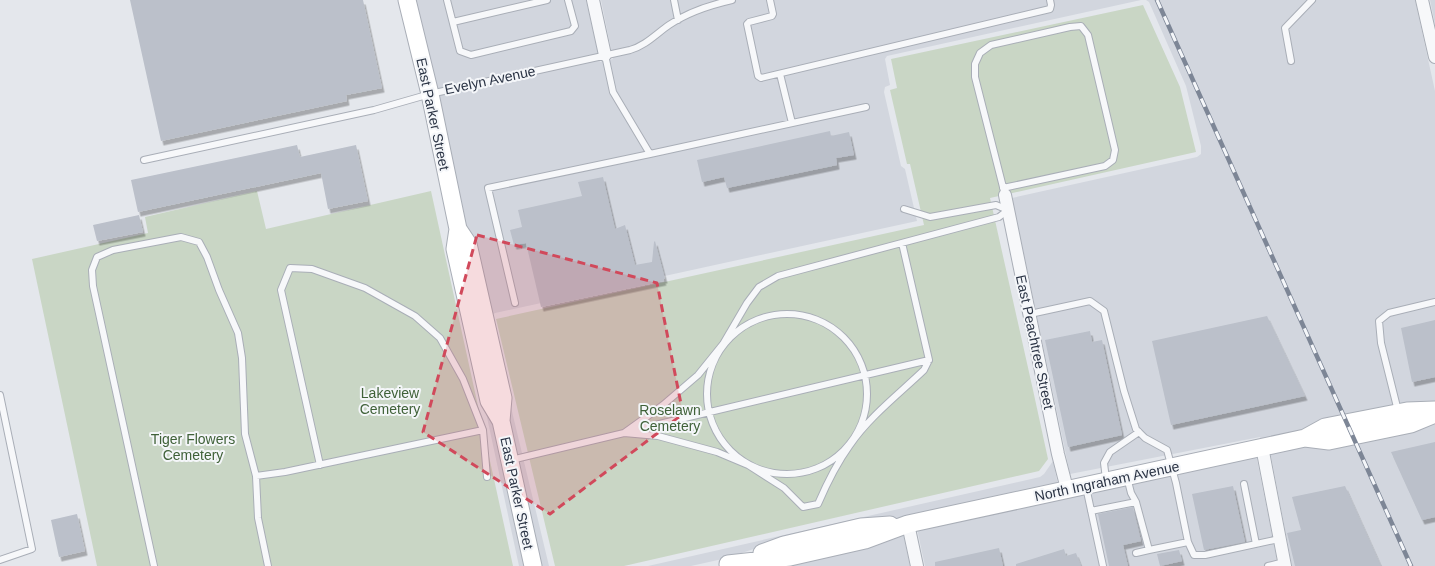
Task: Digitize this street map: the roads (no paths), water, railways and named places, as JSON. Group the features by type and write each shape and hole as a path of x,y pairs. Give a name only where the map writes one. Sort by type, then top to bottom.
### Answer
{"street":[{"name":"East Parker Street","path":"407,0 430,94 458,229 455,249 489,401 502,421 533,566"},
{"path":"594,0 605,55"},
{"path":"1422,0 1435,57"},
{"name":"East Peachtree Street","path":"1004,192 1058,454 1067,489"},
{"name":"North Ingraham Avenue","path":"726,565 784,545 861,527 908,524 1305,438 1325,427 1399,412 1435,410"},
{"name":"North Ingraham Avenue","path":"1305,438 1329,441 1411,424 1435,414"},
{"path":"1262,447 1284,564"},
{"path":"908,524 917,566"}],"lane":[{"path":"447,0 460,51 471,55 572,31 575,26 568,0"},
{"path":"453,22 547,0"},
{"path":"674,0 678,20"},
{"name":"Evelyn Avenue","path":"144,160 374,110 430,94 640,48 669,25 678,20 700,9 732,0"},
{"path":"770,0 773,14 772,16 749,22 747,24 758,76 761,78 1050,9 1050,0"},
{"path":"1291,61 1285,28 1312,0"},
{"path":"1081,26 1088,35 1115,150 1113,160 1105,166 1004,192 975,77 975,64 980,53 991,45 1070,27 1081,26"},
{"path":"605,55 614,92 650,154"},
{"path":"780,74 792,123"},
{"path":"514,303 488,188 866,107"},
{"path":"624,433 663,404 698,375 723,344 742,326 766,316 791,313 816,318 839,331 856,351 866,375 868,399 863,423 830,478 818,504 803,507 784,488 730,452 717,434 709,413 706,389 711,365 723,344 747,303 759,287 778,276 999,217 1008,210 996,205 930,217 904,209"},
{"path":"154,566 126,445 93,286 92,270 97,257 113,250 181,237 199,242 208,257 219,290 238,333 242,358 245,434 256,476 258,518 268,566"},
{"path":"624,433 658,436 718,452 770,473 792,475 814,470 834,460 851,444 866,425 924,370 930,360 902,243"},
{"path":"320,465 281,290 290,268 312,269 364,288 415,316 440,338 463,379 483,430 487,477"},
{"path":"1030,314 1090,301 1104,311 1124,391 1136,429 1145,438 1167,450 1188,542 1194,555 1205,555 1279,539"},
{"path":"1399,412 1381,343 1379,321 1389,313 1435,302"},
{"path":"510,460 930,360"},
{"path":"0,394 32,549 0,560"},
{"path":"256,476 320,465 483,430"},
{"path":"1106,481 1104,463 1110,452 1139,432"},
{"path":"1127,476 1131,493 1136,502 1149,550"},
{"path":"1244,484 1256,544"},
{"path":"1085,485 1103,566"},
{"path":"1091,512 1136,502"},
{"path":"1136,553 1188,542"},
{"path":"1268,566 1284,564"}],"railway":[{"path":"1157,0 1411,566"}],"park label":[{"name":"Lakeview Cemetery","path":"390,402"},
{"name":"Roselawn Cemetery","path":"670,418"},
{"name":"Tiger Flowers Cemetery","path":"193,448"}]}
